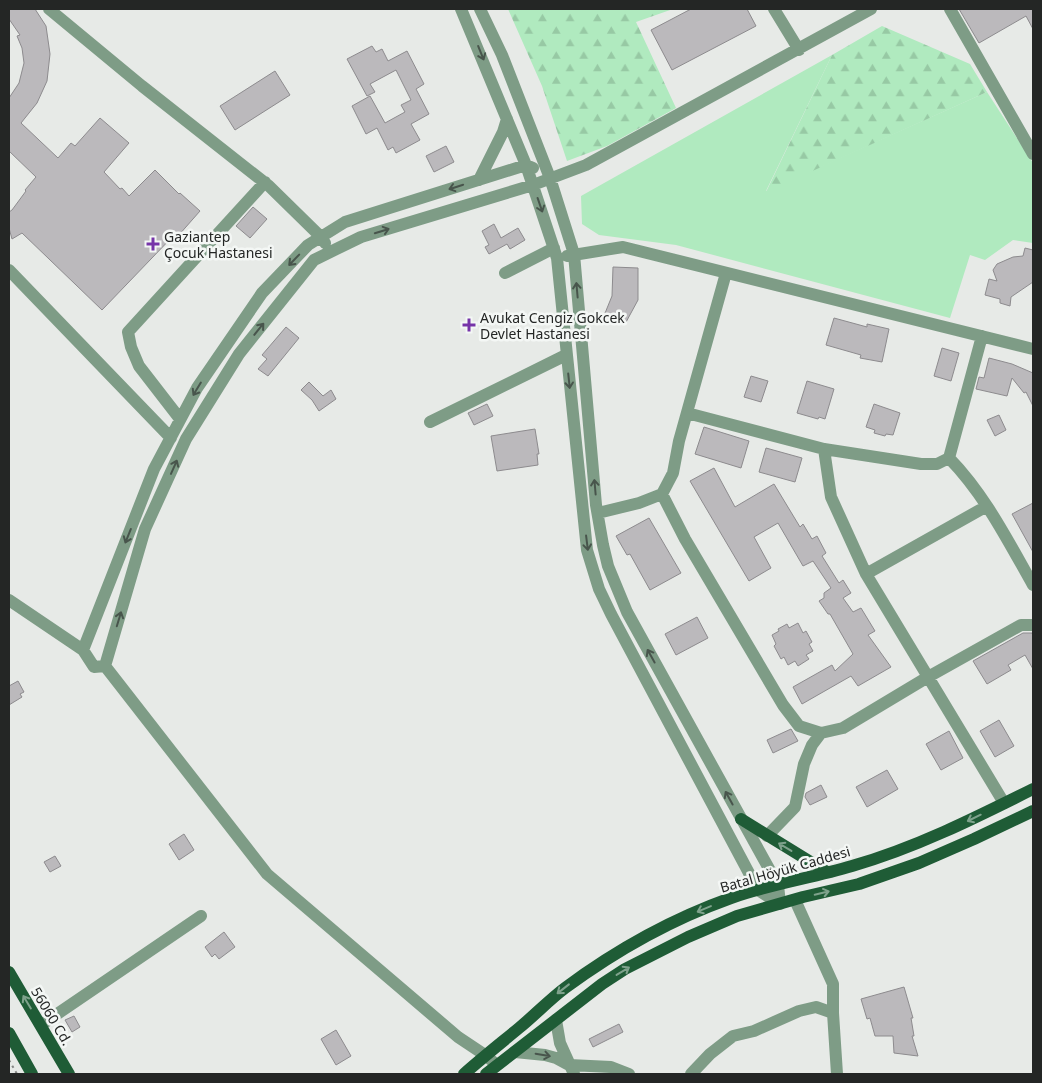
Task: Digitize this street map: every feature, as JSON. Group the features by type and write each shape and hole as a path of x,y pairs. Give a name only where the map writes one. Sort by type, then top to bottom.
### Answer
{"main road":[{"name":"Batal Höyük Caddesi","path":"464,1074 563,989 616,953 680,920 731,898 853,866 912,845 1033,789"},
{"path":"486,1074 602,984 625,969 688,937 737,916 859,884 919,863 974,840 1033,811"},
{"path":"741,819 827,872"},
{"name":"56060 Cd.","path":"9,972 69,1074"},
{"path":"9,1033 32,1074"}],"street":[{"path":"49,9 142,86 264,182 321,237 330,252"},
{"path":"461,9 526,165 556,253 587,550 597,582 622,637 758,890 780,904"},
{"path":"480,9 502,55 550,178 574,254 598,513 608,566 627,612 778,885 780,904"},
{"path":"774,9 799,50"},
{"path":"105,666 146,529 186,439 239,354 314,260 361,237 533,185 586,165 871,9"},
{"path":"950,9 1033,154"},
{"path":"478,180 503,132 507,119"},
{"path":"83,650 154,469 197,388 262,293 308,245 345,222 526,165 550,178"},
{"path":"180,419 139,366 130,347 128,332 264,182"},
{"path":"505,273 556,253 574,254 623,247 1033,349"},
{"path":"9,270 171,438"},
{"path":"598,513 639,503 662,494 673,473 679,441 726,272"},
{"path":"687,413 824,449 921,464 937,464 949,458 982,336"},
{"path":"430,422 566,355"},
{"path":"824,449 831,497 866,574 1004,803"},
{"path":"949,458 966,476 987,506 1033,585"},
{"path":"662,494 685,538 783,705 800,726 821,733 843,728 928,677 1021,625 1033,625"},
{"path":"866,574 987,506"},
{"path":"9,600 83,650 94,667 105,666"},
{"path":"105,666 267,874 458,1037 497,1065"},
{"path":"767,836 795,807 804,764 812,745 821,733"},
{"path":"795,900 833,984 837,1074"},
{"path":"41,1026 202,916"},
{"path":"691,1074 710,1054 733,1036 754,1031 798,1011 816,1007 833,1013"},
{"path":"556,1020 560,1043 571,1069"},
{"path":"515,1052 556,1058 571,1069 611,1067 629,1074"}],"path":[{"path":"9,1060 17,1074"}],"green space":[{"path":"508,9 673,9 636,22 676,108 607,146 567,161 542,86"},
{"path":"882,26 970,64 987,92 766,192 832,55"},
{"path":"832,55 766,191 987,92 1033,163 1033,243 1013,240 985,260 970,255 950,318 676,245 599,235 582,224 581,196"}],"building":[{"path":"9,9 35,9 46,26 50,54 47,81 37,103 21,123 58,158 71,143 75,146 100,118 129,143 104,172 120,189 122,188 129,196 155,170 179,194 200,211 178,236 176,233 102,310 22,233 12,239 9,228 9,212 36,177 9,151 9,98 19,83 24,63 22,48 17,36 20,35 9,19"},
{"path":"691,9 747,9 756,26 672,70 651,30"},
{"path":"959,9 1033,9 1033,29 1026,16 979,43"},
{"path":"372,46 376,52 382,49 388,61 407,51 424,84 416,89 429,114 411,124 420,140 396,153 393,147 388,150 377,128 366,134 352,106 370,96 385,123 405,112 401,105 411,100 396,70 370,84 375,92 367,96 347,59"},
{"path":"275,71 290,95 235,130 220,106"},
{"path":"446,146 454,162 434,172 426,156"},
{"path":"253,207 267,219 250,238 236,226"},
{"path":"494,224 501,238 518,228 525,240 510,249 507,244 489,254 485,247 489,245 482,231"},
{"path":"1025,248 1033,250 1033,282 1011,297 1010,306 1000,303 1000,299 985,295 989,279 997,281 993,270 997,264 1013,257 1023,256"},
{"path":"613,267 638,268 638,300 625,324 601,323 612,296"},
{"path":"834,318 867,327 867,324 889,329 882,362 860,358 861,355 826,345"},
{"path":"286,327 299,338 268,376 258,369 267,359 262,355"},
{"path":"942,348 959,353 951,381 934,376"},
{"path":"989,358 1012,364 1033,373 1033,406 1026,392 1024,393 1012,378 1007,396 976,389 979,377 984,378"},
{"path":"751,376 768,381 761,402 744,397"},
{"path":"807,381 834,389 825,419 797,413"},
{"path":"309,382 323,396 331,390 336,399 319,411 312,400 301,390"},
{"path":"487,404 493,416 474,425 468,413"},
{"path":"874,404 900,413 893,435 886,434 885,436 874,433 875,430 866,427"},
{"path":"999,415 1006,430 995,436 987,420"},
{"path":"704,427 749,441 741,468 695,454"},
{"path":"535,429 539,454 537,454 538,465 497,471 491,436"},
{"path":"766,448 802,458 795,482 759,472"},
{"path":"714,468 735,507 774,484 800,527 803,524 812,539 817,536 826,553 822,556 839,583 843,580 851,593 843,598 853,612 861,608 875,631 868,635 891,667 858,686 851,676 802,704 793,687 832,665 835,671 853,654 830,614 828,614 819,601 824,598 824,593 831,588 813,561 803,566 778,523 754,537 771,568 749,581 690,481"},
{"path":"1033,503 1033,552 1012,514"},
{"path":"649,518 681,573 650,590 630,554 627,555 616,536"},
{"path":"697,617 708,638 676,655 665,634"},
{"path":"798,623 803,633 806,631 812,642 809,644 813,651 806,655 809,659 798,666 795,661 788,665 784,657 781,659 774,646 776,644 772,635 787,624 789,628"},
{"path":"1023,633 1032,633 1033,635 1033,669 1025,655 1008,665 1011,670 987,684 973,661"},
{"path":"18,681 24,692 20,694 22,697 9,705 9,686"},
{"path":"999,720 1014,746 995,757 980,731"},
{"path":"791,729 798,741 773,753 767,740"},
{"path":"949,731 963,758 941,770 926,744"},
{"path":"887,770 898,789 867,807 856,787"},
{"path":"821,785 827,797 810,805 805,797 806,793"},
{"path":"184,834 194,850 179,860 169,844"},
{"path":"55,856 61,866 50,872 44,862"},
{"path":"224,932 235,947 219,959 215,954 212,957 205,947"},
{"path":"904,987 913,1018 911,1018 914,1036 912,1036 918,1056 894,1053 893,1036 875,1036 870,1018 867,1019 861,999"},
{"path":"74,1016 80,1027 72,1032 65,1020"},
{"path":"619,1024 623,1032 593,1047 589,1039"},
{"path":"336,1030 351,1056 336,1065 321,1039"}],"place":[{"name":"Gaziantep Çocuk Hastanesi","path":"153,244"},
{"name":"Avukat Cengiz Gokcek Devlet Hastanesi","path":"469,325"}]}
